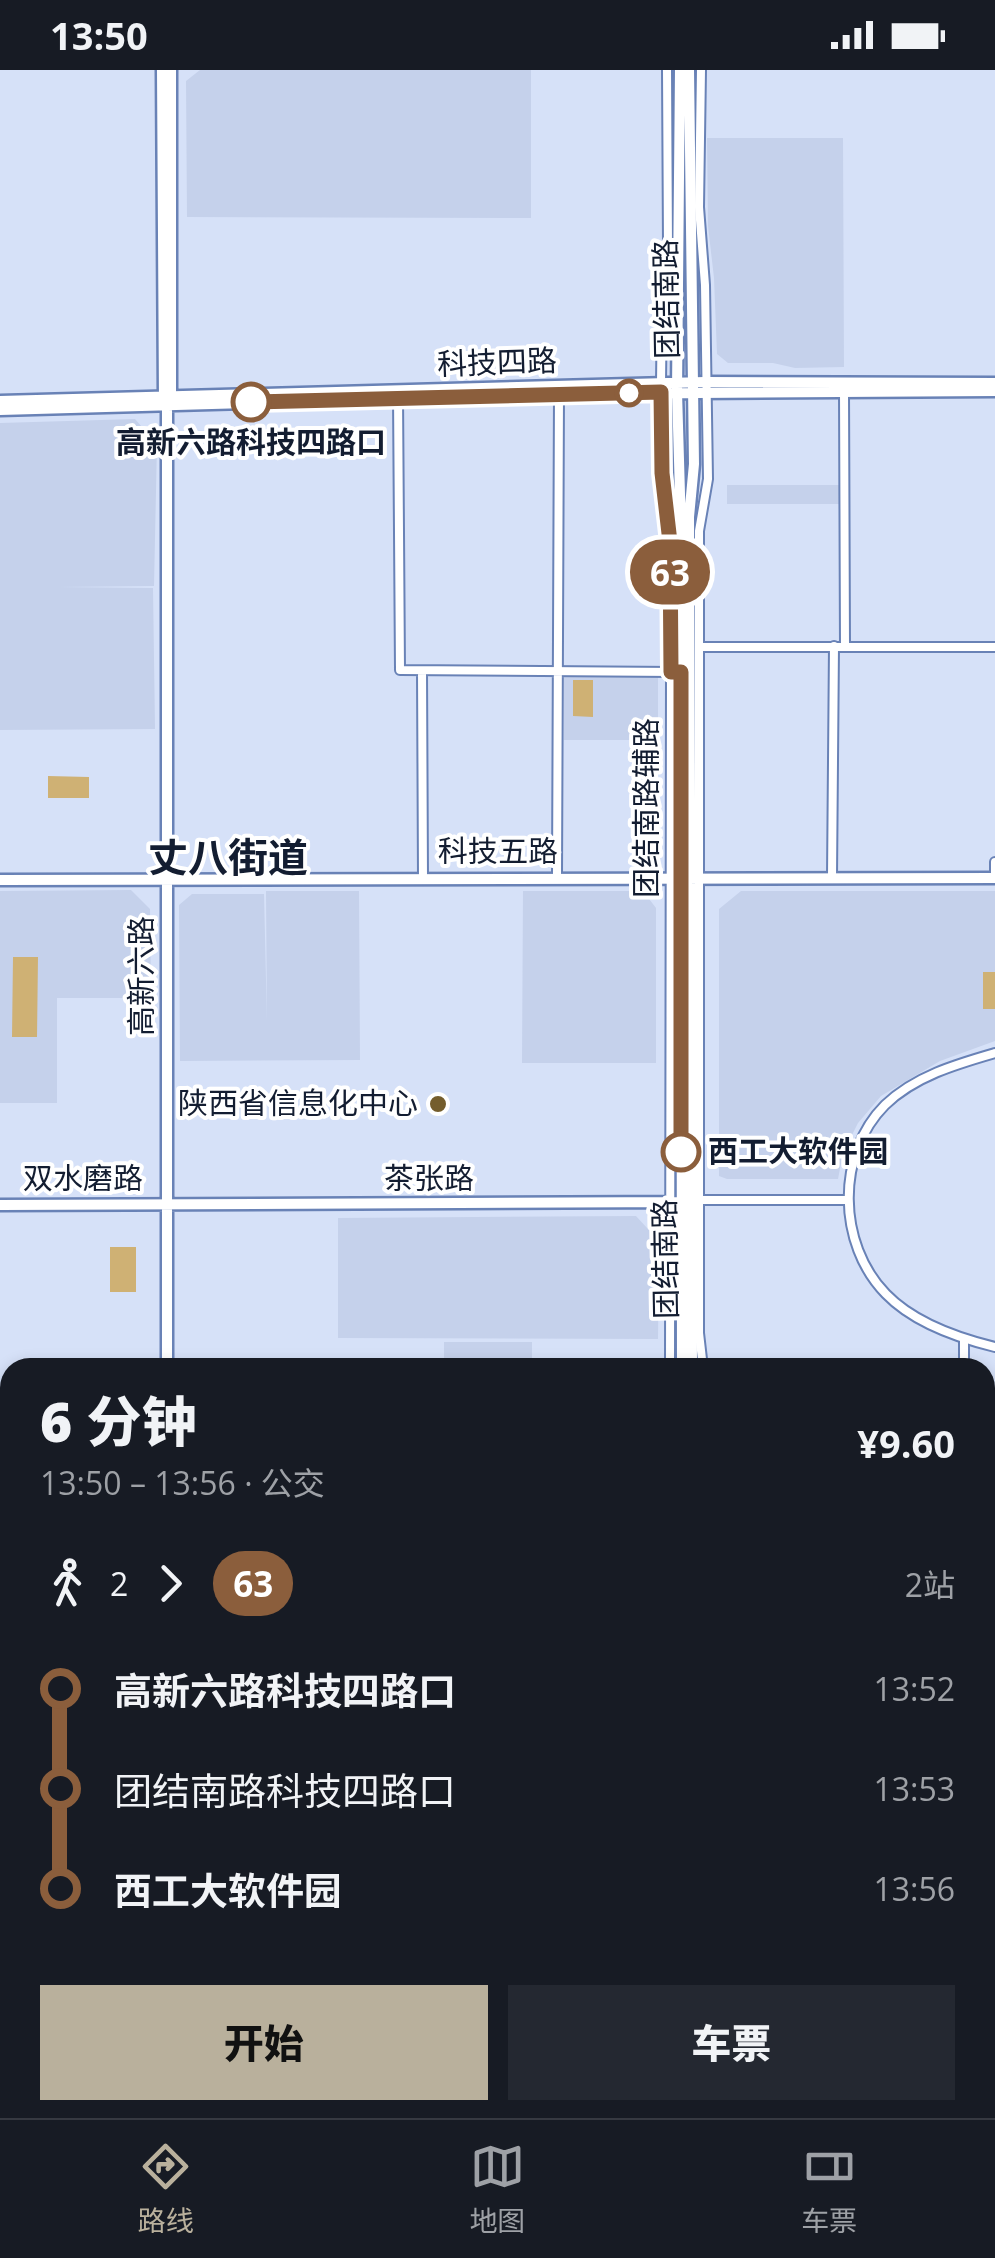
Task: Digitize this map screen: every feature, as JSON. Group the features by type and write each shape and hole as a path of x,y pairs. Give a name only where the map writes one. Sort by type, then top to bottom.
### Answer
{"street":[{"name":"高新六路","path":"162,70 167,399"},
{"name":"高新六路","path":"167,1358 171,70"},
{"path":"398,394 400,670 676,672 670,542 662,473 662,299 668,246 667,70"},
{"name":"团结南路","path":"680,70 676,672 684,878 682,1358"},
{"name":"团结南路","path":"684,878 699,387 689,70"},
{"path":"699,387 705,284 700,207 701,70"},
{"name":"科技四路","path":"398,394 995,383"},
{"name":"科技四路","path":"699,387 995,391"},
{"name":"科技四路","path":"0,401 661,388"},
{"path":"844,390 845,646"},
{"path":"557,878 559,394"},
{"name":"科技四路","path":"0,410 167,399"},
{"path":"832,877 834,646"},
{"path":"694,647 995,647"},
{"path":"422,671 423,877"},
{"path":"995,862 995,878"},
{"name":"团结南路辅路","path":"671,1358 685,1202 684,878"},
{"name":"科技五路","path":"0,880 995,878"},
{"path":"995,1053 950,1066 910,1086 884,1106 864,1134 850,1170 847,1200 865,1262 886,1294 903,1309 964,1339 995,1347"},
{"path":"685,1202 847,1200"},
{"name":"团结南路","path":"685,1202 692,1358"},
{"name":"团结南路辅路","path":"685,1202 702,1358"},
{"name":"茶张路","path":"167,1204 685,1202"},
{"name":"双水磨路","path":"0,1204 167,1204"},
{"path":"964,1339 964,1358"}],"shaded area":[{"path":"200,70 531,70 531,218 187,217 186,81"},
{"path":"707,138 843,138 844,367 728,363 717,354 708,226"},
{"path":"135,419 157,444 154,586 59,587 153,588 155,729 0,730 0,423"},
{"path":"727,485 839,485 839,504 727,504"},
{"path":"564,676 658,676 658,740 564,740"},
{"path":"573,680 593,680 593,717 573,716"},
{"path":"48,776 89,777 89,798 48,798"},
{"path":"131,890 150,909 151,998 57,998 57,1103 0,1103 0,891"},
{"path":"266,891 359,891 360,1060 180,1061 179,905 192,894 264,894 267,1022"},
{"path":"523,891 643,891 656,908 656,1063 522,1063"},
{"path":"741,891 995,891 995,1041 940,1061 881,1096 858,1123 843,1153 838,1179 719,1176 719,909"},
{"path":"13,957 38,957 37,1037 12,1037"},
{"path":"983,972 995,972 995,1009 983,1009"},
{"path":"636,1216 659,1241 658,1339 338,1338 338,1218"},
{"path":"110,1247 136,1247 136,1292 110,1292"},
{"path":"444,1342 532,1342 532,1358 444,1358"}],"bus line":[{"name":"63","path":"251,402 661,392 662,473 670,542 671,672 681,672 681,1152"}],"place":[{"name":"高新六路科技四路口","path":"251,402"},
{"name":"陕西省信息化中心","path":"438,1104"},
{"name":"西工大软件园","path":"681,1152"}],"district":[{"name":"丈八街道","path":"228,858"}]}
